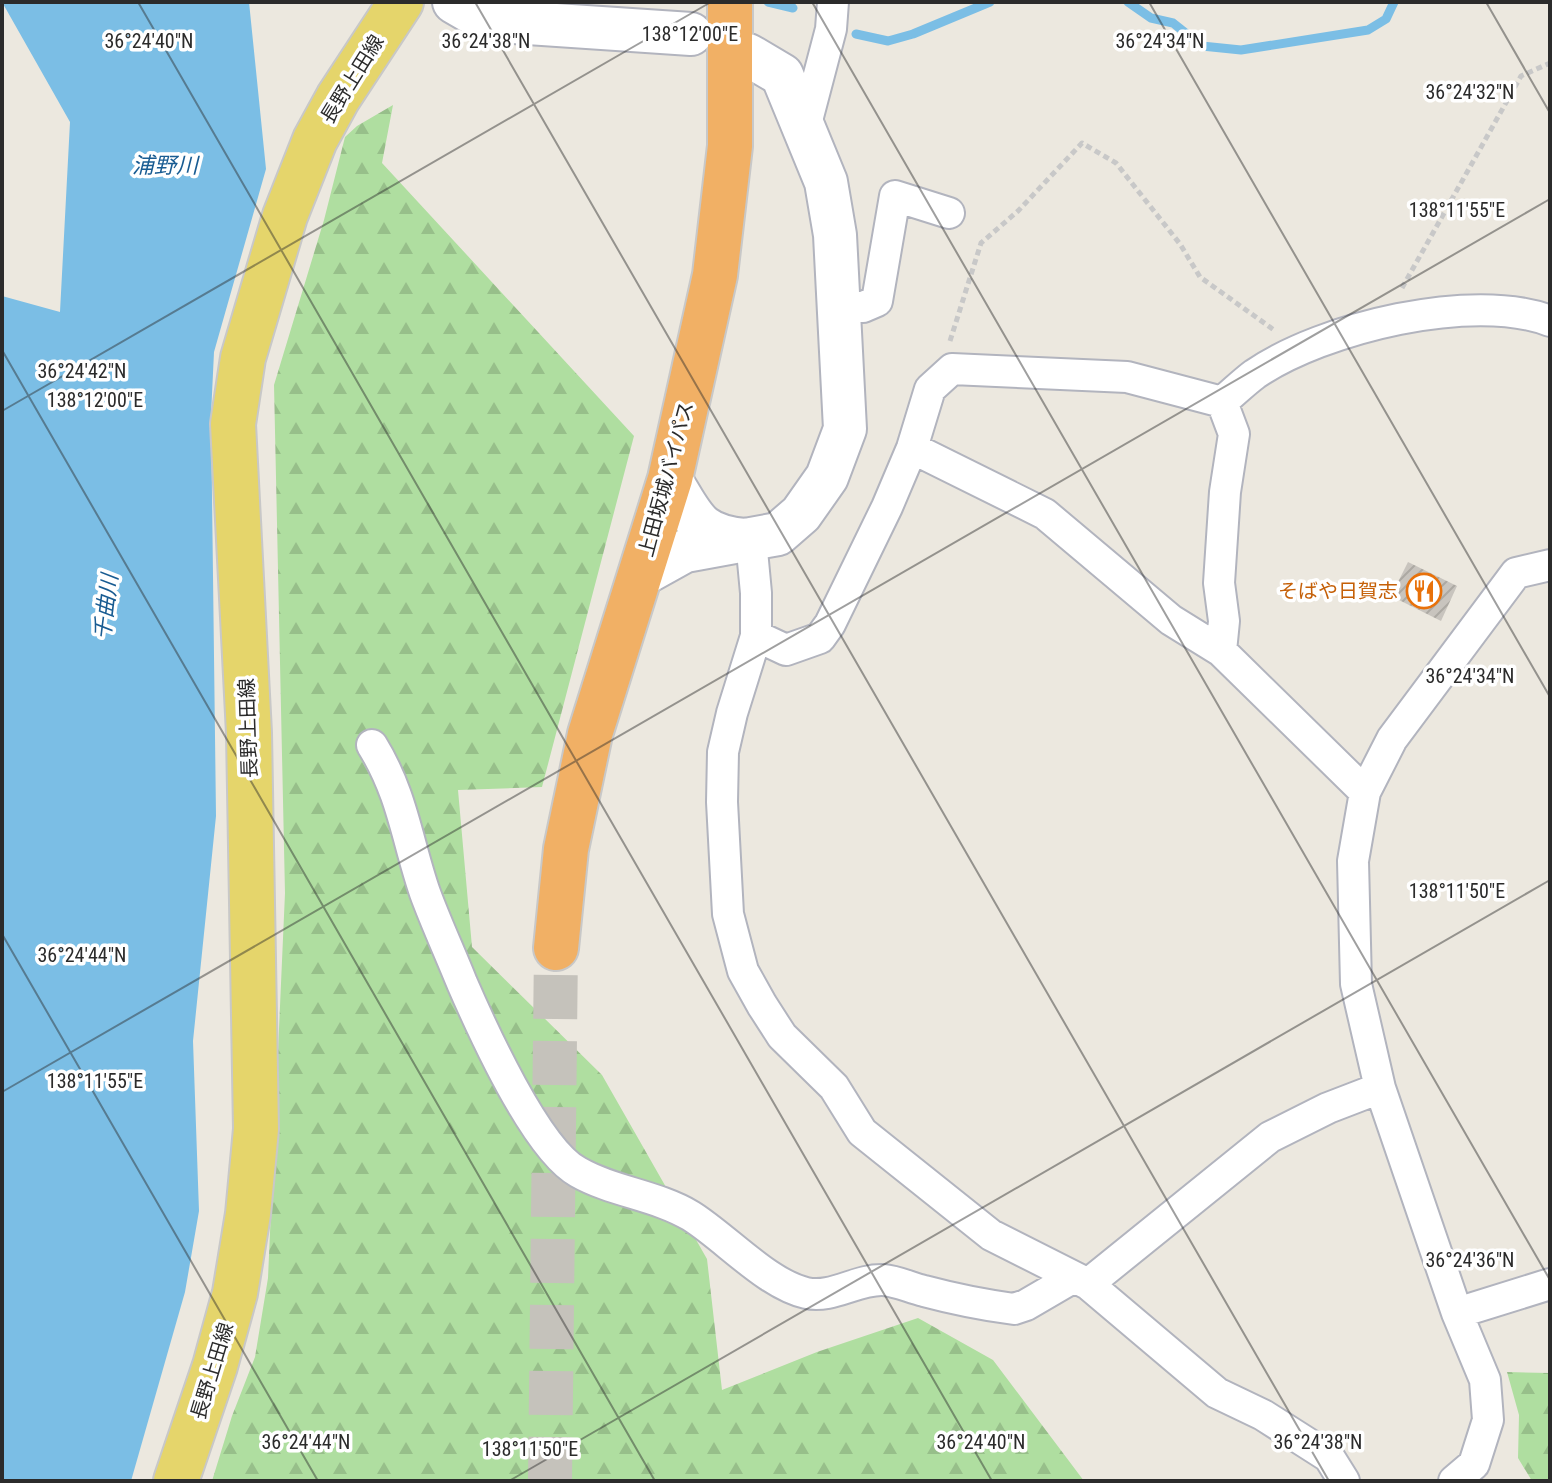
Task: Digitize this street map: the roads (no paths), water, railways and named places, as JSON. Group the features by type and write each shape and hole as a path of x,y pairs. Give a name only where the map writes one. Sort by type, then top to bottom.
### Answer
{"highway":[{"name":"上田坂城バイパス","path":"556,948 566,849 590,734 670,479 715,275 730,146 730,2"}],"main road":[{"name":"長野上田線","path":"176,1481 215,1366 235,1293 248,1214 256,1129 249,733 233,424 243,358 285,216 315,140 338,98 401,2"}],"street":[{"path":"454,2 473,13 498,21 691,34"},
{"path":"805,128 831,29 833,2"},
{"path":"640,576 685,551 778,534 801,514 827,477 845,429 835,235 826,182 782,75 748,55"},
{"path":"837,307 863,307 877,301 895,196 949,213"},
{"path":"1222,402 1257,373 1316,344 1384,320 1497,309 1550,321"},
{"path":"756,636 786,650 820,638 830,624 887,507 912,448 930,389 952,369 1127,377 1222,402"},
{"path":"1221,651 1224,621 1219,583 1225,492 1234,434 1222,402"},
{"path":"912,448 1045,514 1171,620 1221,651 1365,792"},
{"path":"670,479 705,530 720,537 751,540"},
{"path":"751,540 756,636 723,752 724,866 728,914 743,971 782,1036 834,1087 862,1132 991,1235 1081,1280 1217,1393 1263,1415 1329,1457 1344,1481"},
{"path":"1454,1481 1474,1464 1488,1420 1485,1380 1457,1313 1380,1088 1356,984 1353,861 1365,792 1392,739 1516,573 1550,565"},
{"path":"372,745 397,798 424,891 473,1008 545,1140 568,1166 581,1174 647,1196 691,1216 785,1286 811,1295 884,1280 1014,1309 1026,1305 1081,1280 1270,1137 1328,1108 1380,1088"},
{"path":"1457,1313 1550,1284"}],"water":[{"path":"2,2 249,2 266,169 214,352 211,415 216,816 193,1041 199,1211 185,1292 131,1481 2,1481 2,296 60,312 70,122"}],"waterway":[{"path":"768,2 793,8"},
{"path":"856,34 888,41 990,2"},
{"path":"1128,2 1151,18 1173,23 1202,46 1241,50 1368,30 1386,19 1394,2"}],"tunnel":[{"path":"550,1481 556,948"}],"place":[{"name":"そばや日賀志","path":"1424,591"}],"water label":[{"name":"浦野川","path":"165,165"},
{"name":"千曲川","path":"106,607"}]}
